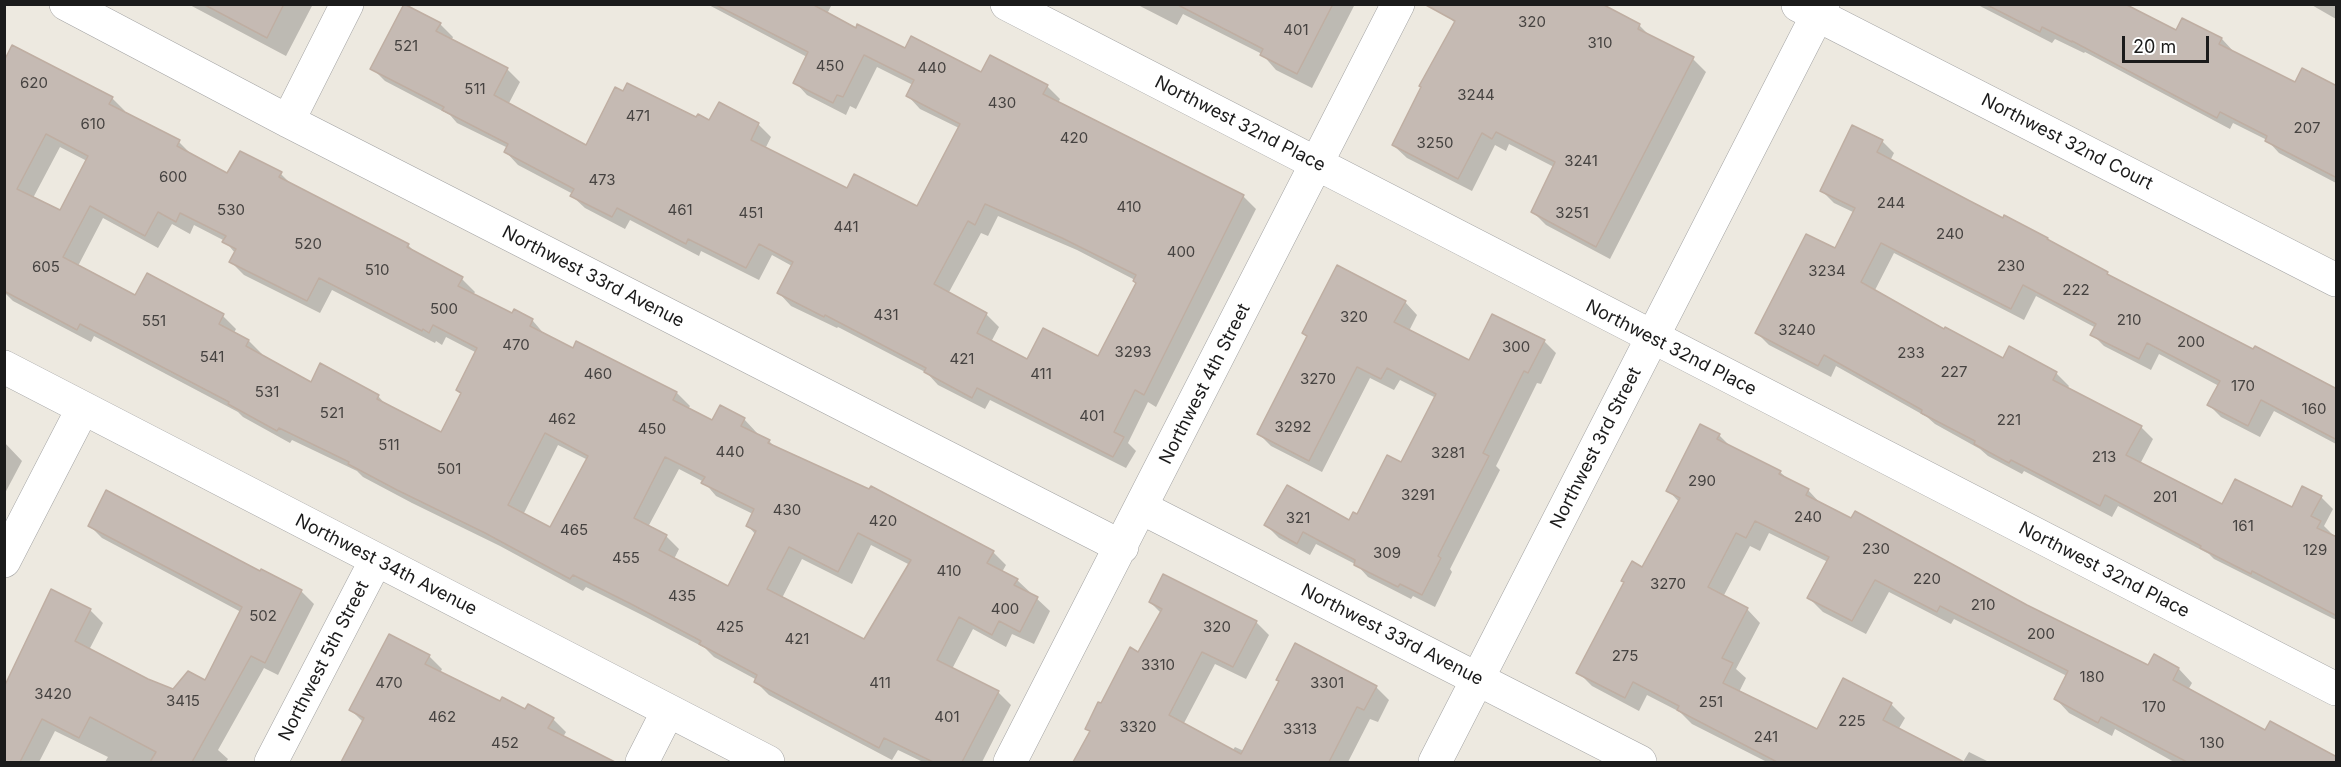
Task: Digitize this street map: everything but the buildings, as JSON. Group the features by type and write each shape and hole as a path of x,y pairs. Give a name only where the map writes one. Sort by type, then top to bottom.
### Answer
{"street":[{"name":"Northwest 33rd Avenue","path":"66,4 288,121 1122,547"},
{"path":"288,121 347,4"},
{"name":"Northwest 32nd Place","path":"1007,4 2337,689"},
{"name":"Northwest 4th Street","path":"1010,762 1398,4"},
{"name":"Northwest 32nd Court","path":"1813,8 2337,280"},
{"name":"Northwest 3rd Street","path":"1435,762 1652,338 1813,8"},
{"name":"Northwest 34th Avenue","path":"4,367 768,762"},
{"path":"4,561 83,408"},
{"name":"Northwest 33rd Avenue","path":"1142,508 1640,762"},
{"name":"Northwest 5th Street","path":"271,762 376,560"},
{"path":"642,762 668,711"}]}
